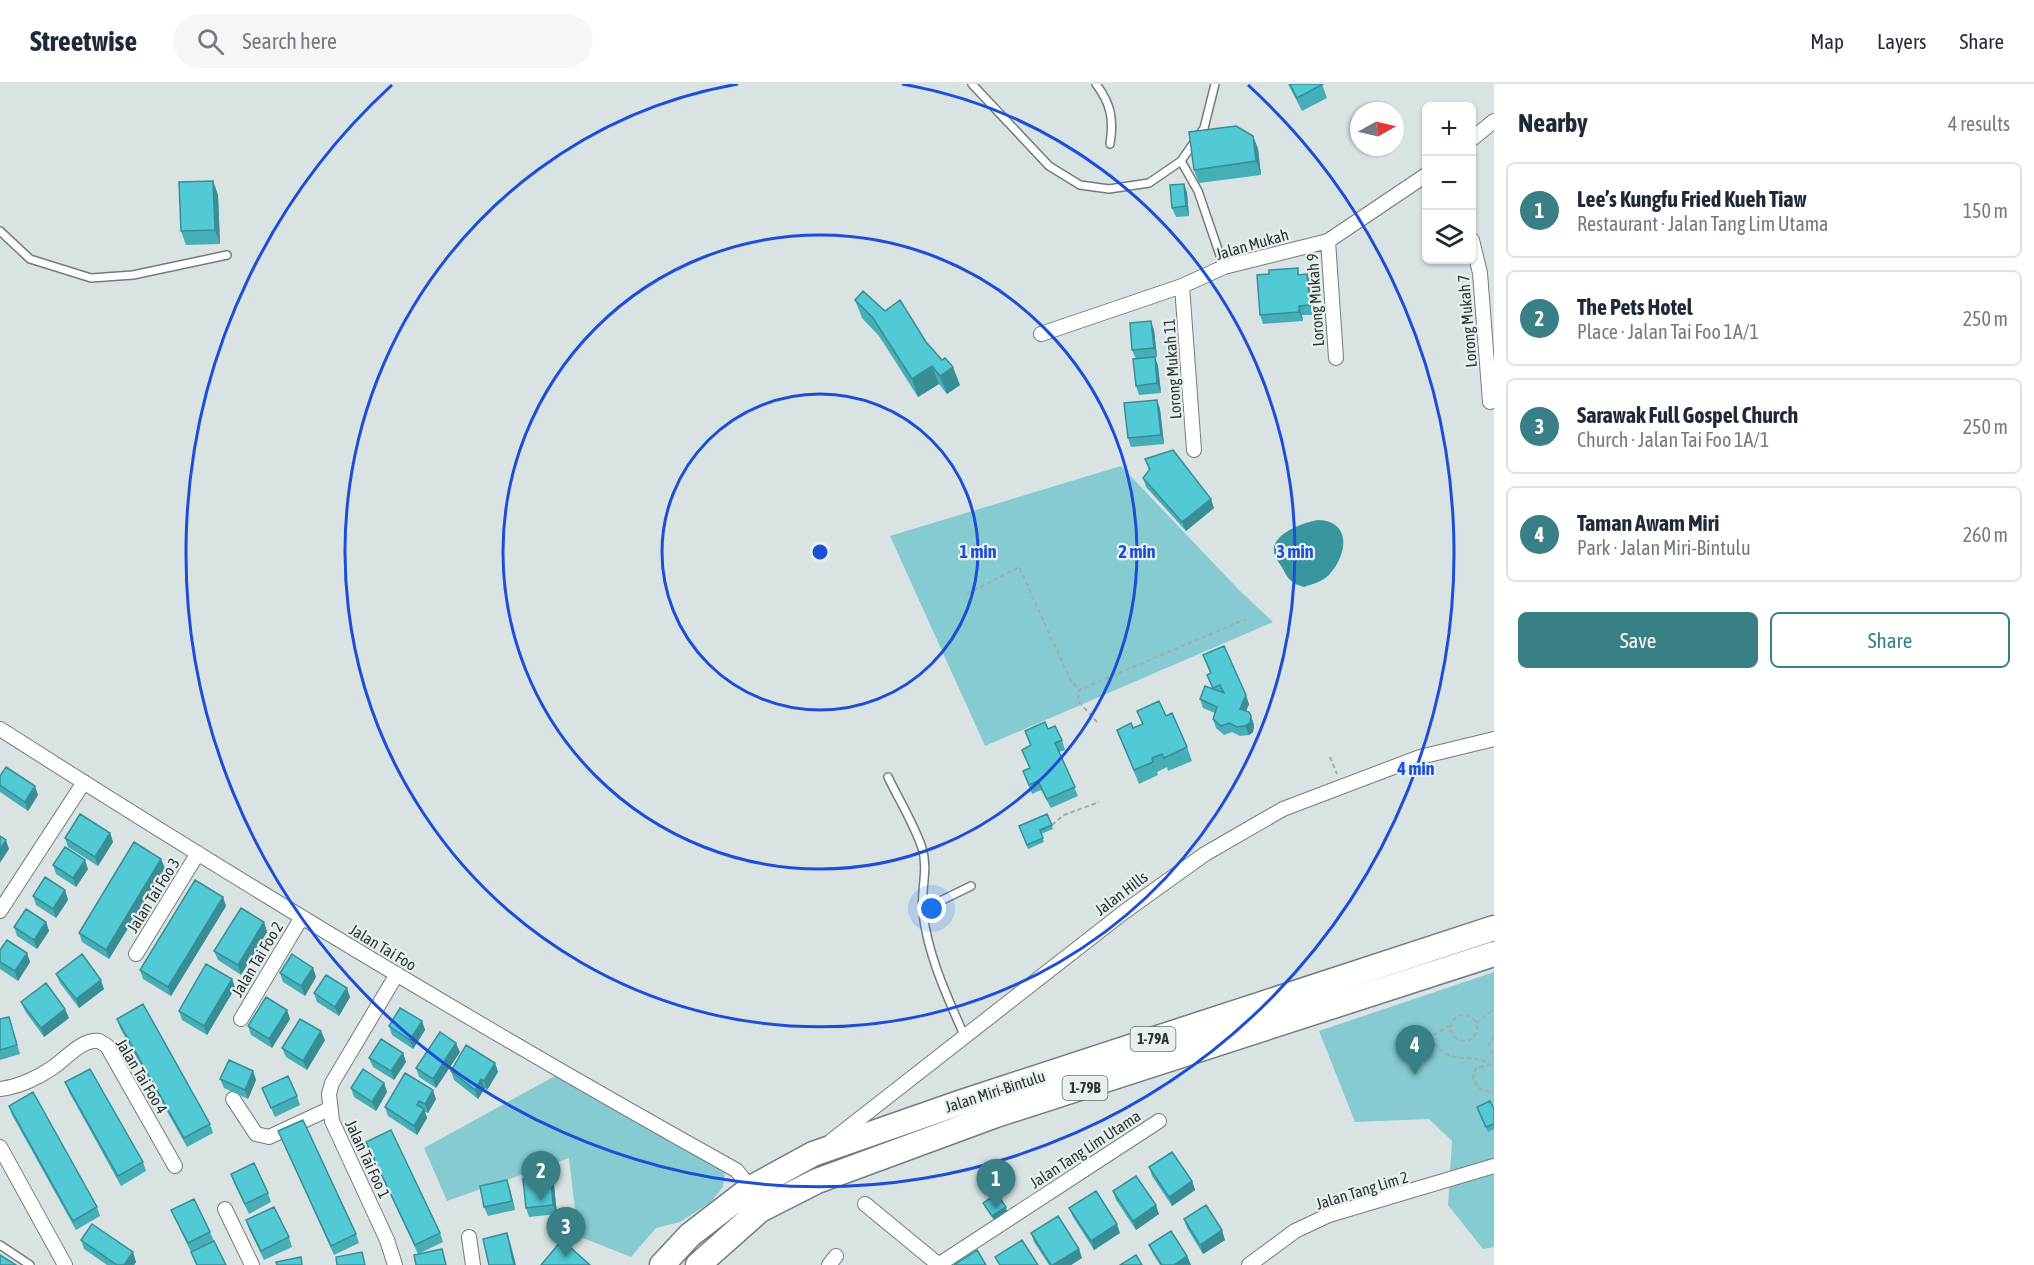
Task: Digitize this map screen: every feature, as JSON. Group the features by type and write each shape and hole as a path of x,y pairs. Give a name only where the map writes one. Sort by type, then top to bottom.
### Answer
{"highway":[{"name":"Jalan Miri-Bintulu","path":"662,1265 690,1235 751,1188 813,1155 962,1102 1494,928"},
{"name":"Jalan Miri-Bintulu","path":"698,1265 760,1210 817,1180 996,1116 1494,954"}],"street":[{"path":"1476,136 1494,121"},
{"name":"Jalan Mukah","path":"1041,334 1182,286 1224,267 1328,241 1422,180"},
{"name":"Lorong Mukah 9","path":"1328,241 1336,358"},
{"name":"Lorong Mukah 7","path":"1476,256 1480,273 1490,402"},
{"name":"Lorong Mukah 11","path":"1182,286 1194,450"},
{"name":"Jalan Tai Foo","path":"0,729 302,917 557,1071 736,1170 751,1188"},
{"name":"Jalan Hills","path":"813,1155 1154,889 1205,854 1282,809 1419,757 1494,739"},
{"path":"2,904 84,783"},
{"name":"Jalan Tai Foo 3","path":"136,954 198,853"},
{"name":"Jalan Tai Foo 2","path":"241,1019 302,917"},
{"name":"Jalan Tai Foo 1","path":"395,1265 387,1240 329,1110 332,1083 397,974"},
{"name":"Jalan Tai Foo 4","path":"0,1089 26,1082 50,1070 83,1044 99,1041 113,1055 175,1166"},
{"path":"233,1099 256,1134 261,1137 269,1137 329,1110"},
{"name":"Jalan Tang Lim Utama","path":"939,1265 1159,1121"},
{"path":"0,1147 65,1265"},
{"name":"Jalan Tang Lim 2","path":"1249,1265 1295,1231 1329,1215 1494,1166"},
{"path":"865,1204 939,1265"},
{"path":"225,1209 252,1265"},
{"path":"469,1237 473,1265"}],"lane":[{"path":"972,84 1048,166 1080,185 1109,189 1149,183 1181,161 1203,128 1215,84"},
{"path":"1096,84 1108,99 1114,121 1110,144"},
{"path":"1181,161 1198,191 1224,267"},
{"path":"0,231 30,259 91,278 133,275 227,255"},
{"path":"888,777 922,848 926,869 922,910 939,975 964,1035"},
{"path":"922,910 971,886"},
{"path":"0,1245 30,1265"}],"path":[{"path":"967,594 1019,567 1070,679 1079,690 1078,701 1096,722"},
{"path":"1079,690 1246,619"},
{"path":"1330,757 1341,786"},
{"path":"1052,825 1064,815 1099,802"},
{"path":"1476,1023 1494,1009"},
{"path":"1430,1037 1451,1026 1455,1018 1462,1015 1470,1017 1476,1023 1477,1031 1468,1040 1455,1037 1451,1026"},
{"path":"1405,1030 1430,1037 1442,1053 1453,1058 1480,1058 1494,1068"},
{"path":"1494,1036 1489,1046 1494,1057"},
{"path":"1491,1065 1476,1068 1473,1079 1480,1089 1494,1093"}],"shaded area":[{"path":"1121,466 1239,590 1273,622 985,746 890,536"},
{"path":"1318,520 1337,526 1343,540 1343,549 1329,575 1321,581 1304,587 1289,579 1275,556 1274,546 1283,534 1305,523"},
{"path":"1494,972 1494,1247 1483,1249 1448,1205 1452,1141 1429,1119 1355,1122 1319,1031"},
{"path":"555,1076 725,1171 723,1187 711,1202 680,1222 656,1228 631,1257 578,1236 569,1158 447,1201 424,1148"}],"building":[{"path":"1290,84 1323,84 1297,98"},
{"path":"1236,126 1253,136 1256,161 1194,170 1189,132"},
{"path":"213,181 215,230 181,231 179,182"},
{"path":"1184,184 1186,206 1172,208 1170,185"},
{"path":"1298,268 1298,275 1307,274 1310,305 1299,306 1299,312 1260,315 1257,275 1269,274 1269,270"},
{"path":"863,291 885,311 900,300 926,342 942,360 945,358 953,367 940,376 932,366 912,379 873,318 855,300"},
{"path":"1151,321 1154,348 1132,350 1130,323"},
{"path":"1155,357 1157,383 1136,386 1133,359"},
{"path":"1157,400 1161,435 1128,438 1124,403"},
{"path":"1173,450 1211,499 1182,522 1143,478 1150,469 1145,459"},
{"path":"1224,646 1246,695 1240,709 1249,712 1251,716 1250,723 1245,726 1237,727 1229,723 1221,726 1213,719 1217,707 1200,699 1205,686 1224,693 1220,685 1213,688 1207,675 1211,673 1203,655"},
{"path":"1159,701 1166,716 1172,713 1187,747 1164,758 1162,754 1152,758 1153,762 1134,770 1117,730 1131,723 1133,728 1143,724 1137,711"},
{"path":"1045,722 1048,729 1055,726 1062,740 1055,743 1075,787 1047,799 1038,781 1029,785 1023,771 1030,768 1022,750 1031,745 1025,731"},
{"path":"6,767 35,786 25,802 0,785 0,776"},
{"path":"80,814 110,833 95,857 65,838"},
{"path":"1047,814 1052,825 1040,830 1043,838 1027,845 1019,826"},
{"path":"0,836 6,840 0,849"},
{"path":"134,842 161,859 106,950 79,933"},
{"path":"65,847 85,860 73,878 53,865"},
{"path":"45,877 65,890 53,909 33,896"},
{"path":"195,880 223,897 168,987 140,970"},
{"path":"241,908 264,922 238,965 214,951"},
{"path":"26,909 46,922 34,940 14,927"},
{"path":"7,940 27,953 15,971 0,962 0,950"},
{"path":"82,954 101,980 76,999 56,974"},
{"path":"292,954 313,968 301,986 280,973"},
{"path":"206,964 232,979 204,1026 179,1011"},
{"path":"326,975 347,988 335,1007 314,993"},
{"path":"46,983 65,1009 41,1028 21,1002"},
{"path":"266,997 287,1010 269,1039 248,1026"},
{"path":"143,1004 210,1124 184,1138 117,1019"},
{"path":"400,1008 422,1021 410,1040 389,1026"},
{"path":"9,1017 17,1045 0,1050 0,1019"},
{"path":"300,1019 321,1031 303,1061 282,1048"},
{"path":"440,1032 456,1043 433,1079 416,1068"},
{"path":"381,1039 403,1053 391,1071 369,1058"},
{"path":"466,1045 495,1063 484,1081 481,1079 475,1090 451,1071"},
{"path":"229,1060 253,1071 245,1090 220,1079"},
{"path":"90,1069 143,1162 118,1176 65,1082"},
{"path":"363,1069 384,1083 372,1102 351,1088"},
{"path":"405,1073 433,1090 425,1104 419,1101 417,1105 424,1109 414,1126 385,1107"},
{"path":"288,1076 297,1096 271,1108 262,1088"},
{"path":"33,1092 97,1207 73,1221 9,1106"},
{"path":"1490,1101 1494,1109 1494,1124 1486,1127 1477,1107"},
{"path":"303,1120 356,1234 331,1246 278,1131"},
{"path":"391,1130 440,1233 415,1245 366,1142"},
{"path":"1172,1152 1192,1181 1169,1197 1149,1167"},
{"path":"254,1163 268,1193 245,1204 231,1174"},
{"path":"551,1176 553,1205 526,1208 523,1179"},
{"path":"1136,1176 1156,1205 1133,1221 1113,1191"},
{"path":"507,1180 512,1201 484,1207 480,1186"},
{"path":"1096,1191 1117,1224 1091,1241 1069,1208"},
{"path":"997,1194 1006,1207 992,1216 983,1203"},
{"path":"194,1199 210,1232 188,1243 171,1210"},
{"path":"1206,1205 1222,1230 1200,1245 1184,1219"},
{"path":"274,1207 289,1237 261,1251 246,1220"},
{"path":"1058,1216 1079,1249 1051,1265 1031,1233"},
{"path":"92,1224 133,1252 124,1265 117,1265 81,1240"},
{"path":"1171,1231 1187,1256 1174,1265 1162,1265 1149,1245"},
{"path":"507,1233 514,1265 489,1265 483,1239"},
{"path":"562,1240 590,1265 541,1265"},
{"path":"1022,1240 1038,1265 1000,1265 995,1257"},
{"path":"214,1241 226,1265 197,1265 191,1252"},
{"path":"442,1249 446,1265 416,1265 414,1255"},
{"path":"977,1250 986,1265 954,1265"},
{"path":"362,1252 365,1265 337,1265 336,1257"},
{"path":"0,1255 16,1265 0,1265"},
{"path":"1136,1255 1142,1265 1120,1265"},
{"path":"301,1257 302,1265 277,1265 276,1262"}],"place":[{"name":"Taman Awam Miri","path":"1415,1075"},
{"name":"The Pets Hotel","path":"541,1201"},
{"name":"Lee’s Kungfu Fried Kueh Tiaw","path":"996,1209"},
{"name":"Sarawak Full Gospel Church","path":"566,1257"}]}
